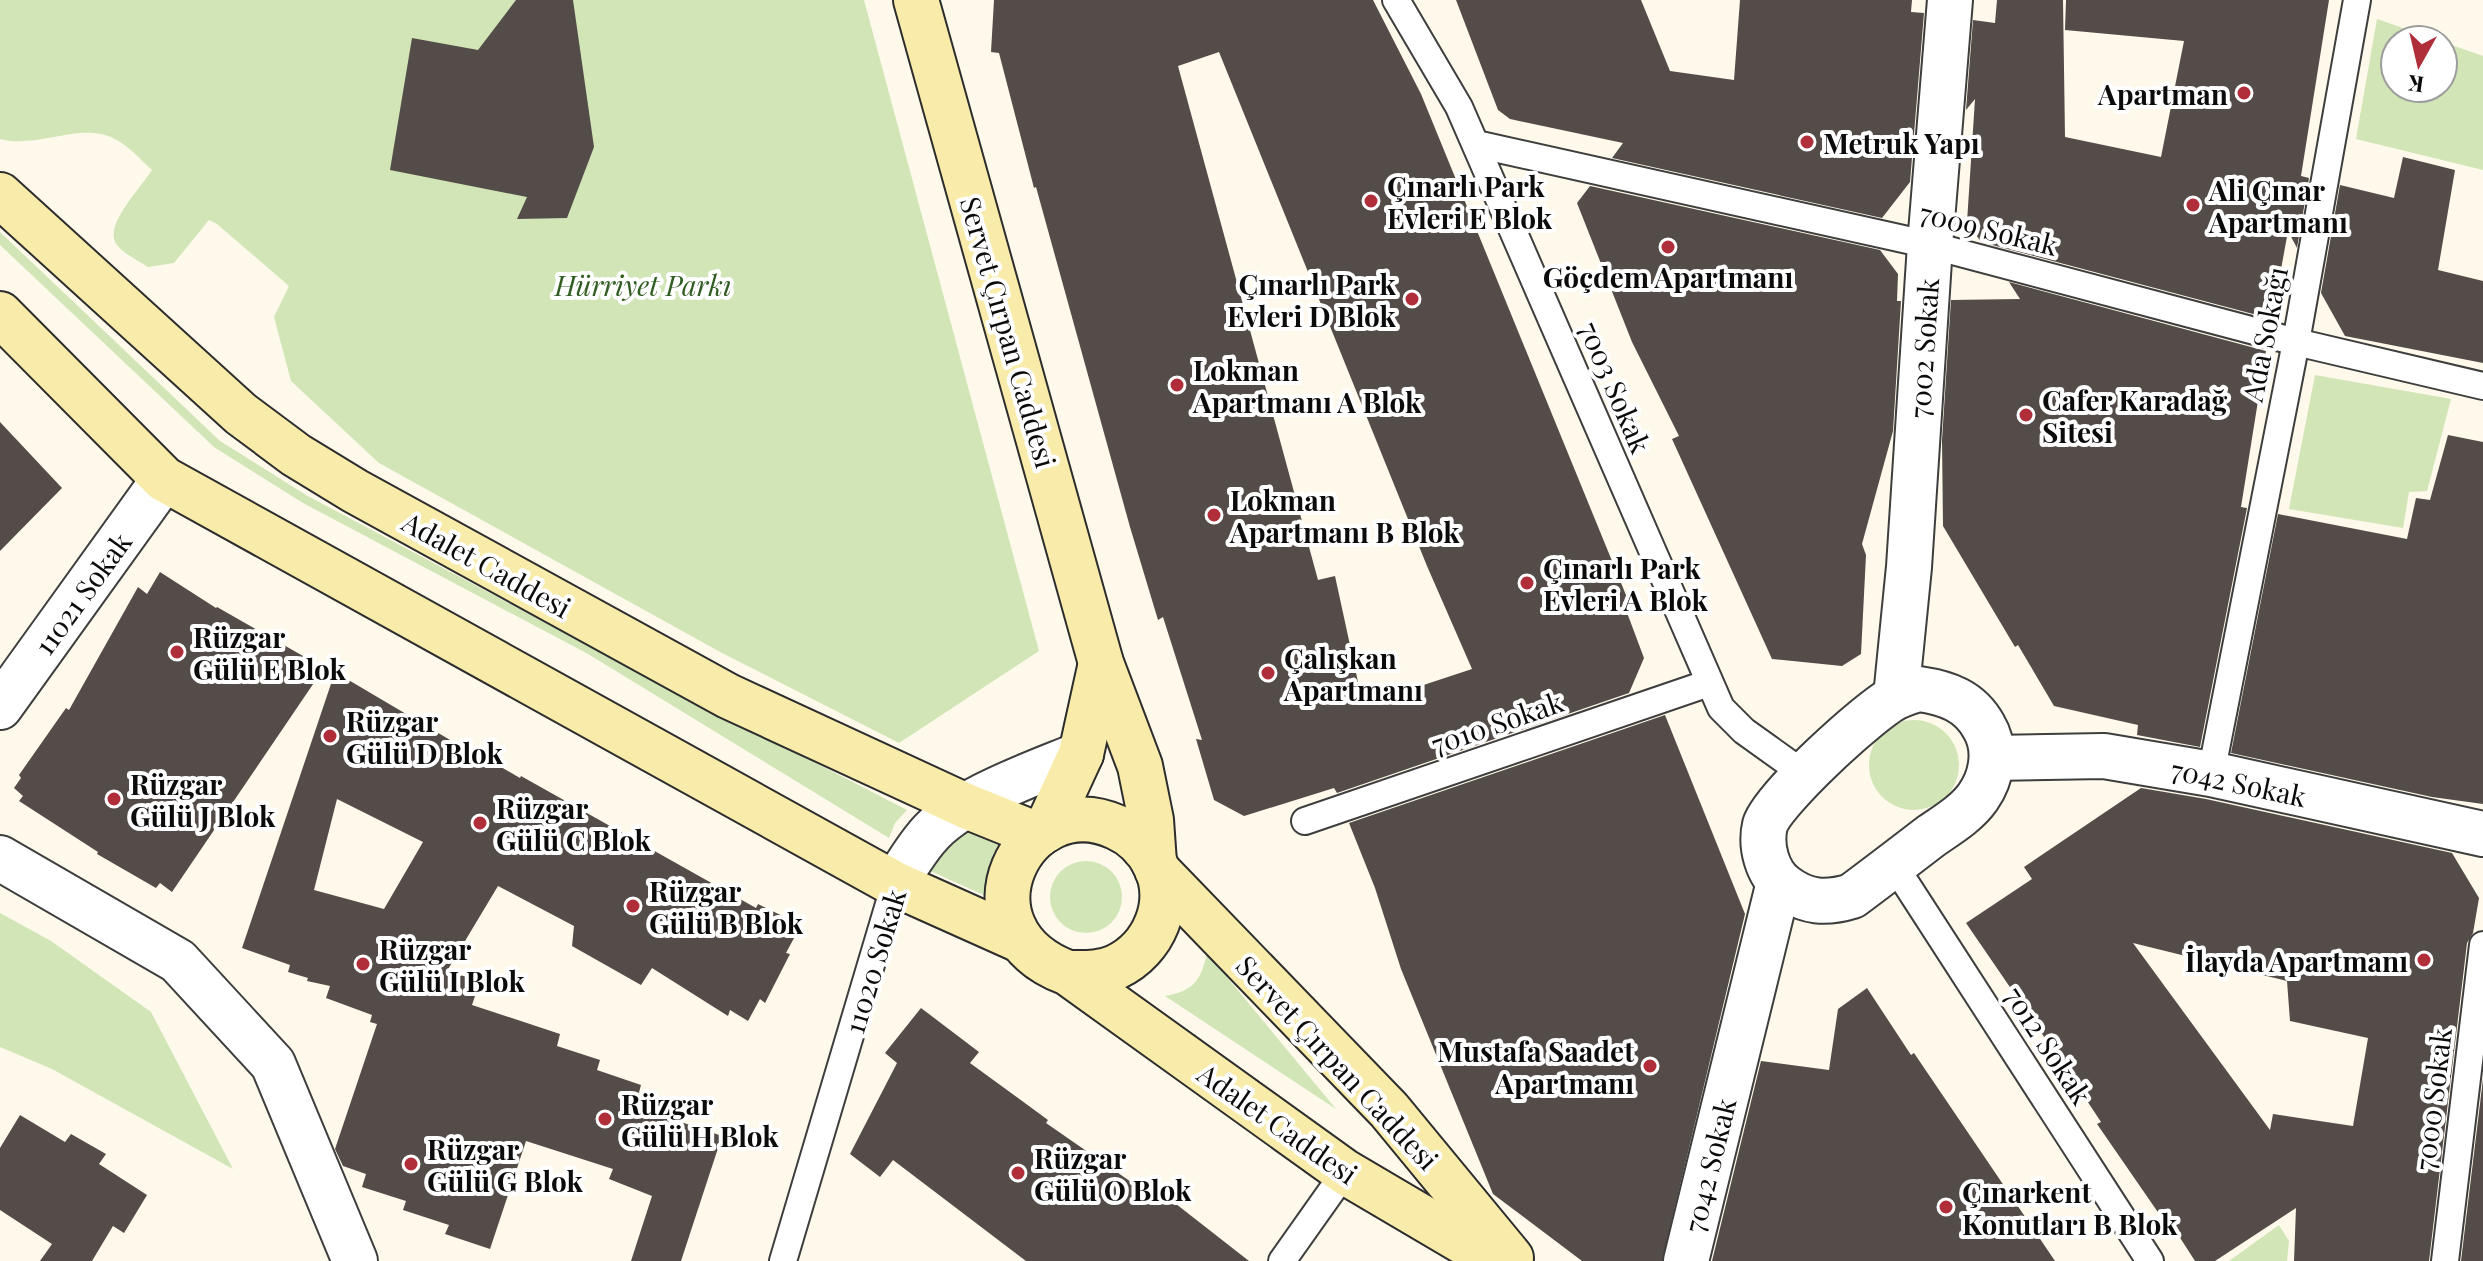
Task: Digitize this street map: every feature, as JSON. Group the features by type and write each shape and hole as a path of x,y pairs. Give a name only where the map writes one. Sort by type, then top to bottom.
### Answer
{"street":[{"name":"Servet Çırpan Caddesi","path":"916,0 1101,663 1140,766 1151,820 1156,867 1389,1110 1513,1261"},
{"name":"7002 Sokak","path":"1896,697 1909,567 1950,0"},
{"name":"Adalet Caddesi","path":"0,195 241,414 296,455 355,491 728,696 966,806 1042,832"},
{"name":"Adalet Caddesi","path":"0,314 164,479 895,884 1020,940 1033,955 1068,973 1345,1172 1496,1261"},
{"name":"11021 Sokak","path":"0,707 164,479"},
{"name":"Servet Çırpan Caddesi","path":"1042,832 1081,754 1101,663"},
{"path":"1919,689 1939,692 1960,701 1977,715 1989,735 1992,758 1988,780 1977,799 1852,896 1834,902 1815,902 1795,895 1779,882 1768,865 1763,845 1766,824 1775,806 1804,774 1896,697 1919,689"},
{"name":"11020 Sokak","path":"895,884 927,836 944,820 966,806 1081,754"},
{"name":"7042 Sokak","path":"1992,758 2104,756 2211,774 2483,834"},
{"path":"1020,940 1010,919 1008,895 1011,872 1022,852 1042,832 1076,820 1108,823 1127,832 1143,846 1156,867 1162,893 1160,916 1151,938 1135,955 1115,968 1092,974 1068,973"},
{"path":"0,858 178,961 273,1064 355,1261"},
{"name":"7042 Sokak","path":"1686,1261 1779,882"}],"lane":[{"name":"7003 Sokak","path":"1396,0 1459,107 1476,144 1721,708 1744,731 1804,774"},
{"name":"Ada Sokağı","path":"2211,774 2296,342 2357,0"},
{"name":"7009 Sokak","path":"1476,144 1930,245 2296,342 2483,386"},
{"name":"7010 Sokak","path":"1305,821 1709,683"},
{"name":"7012 Sokak","path":"1894,865 2150,1261"},
{"name":"11020 Sokak","path":"783,1261 895,884"},
{"name":"7000 Sokak","path":"2445,1261 2483,945"},
{"path":"1282,1261 1345,1172"}],"green space":[{"name":"Hürriyet Parkı","path":"0,0 864,0 1039,651 899,743 722,653 379,463 291,381 274,317 289,286 217,224 209,220 174,263 148,267 117,245 114,237 119,217 152,170 129,148 113,138 87,133 29,141 0,139"},
{"path":"2377,19 2391,24 2379,24 2379,104 2459,104 2459,48 2483,56 2483,170 2356,139"},
{"path":"0,232 220,441 306,495 907,810 895,823 889,838 588,654 303,503 214,447 0,245"},
{"path":"2315,375 2451,399 2427,491 2409,492 2403,528 2289,509"},
{"path":"1914,720 1931,723 1946,733 1956,748 1959,765 1956,782 1946,797 1931,807 1914,810 1897,807 1882,797 1872,782 1869,765 1872,748 1882,733 1897,723"},
{"path":"969,829 1006,847 991,870 988,897 926,869 935,857"},
{"path":"1086,861 1112,871 1122,897 1112,923 1086,933 1060,923 1050,897 1060,871"},
{"path":"0,913 51,941 151,1012 233,1169 52,1069 0,1047"},
{"path":"1207,953 1336,1109 1165,996 1183,991 1195,983"},
{"path":"2279,1225 2289,1241 2287,1261 2229,1261"}],"building":[{"path":"516,0 573,0 594,147 567,218 517,219 527,197 390,170 412,38 478,50"},
{"path":"994,0 1373,0 1421,94 1628,600 1623,602 1644,658 1629,693 1337,793 1334,788 1244,816 1214,800 1196,739 1202,740 1163,617 1158,620 1130,527 999,53 991,52","holes":["1219,52 1427,566 1472,669 1363,705 1335,576 1318,580 1178,66"]},
{"path":"1456,0 1641,0 1670,71 1734,80 1740,0 1912,0 1911,12 1924,13 1910,182 1882,218 1612,158 1623,143 1510,119 1498,110"},
{"path":"1997,0 2063,0 2065,137 2161,157 2184,41 2065,30 2066,0 2329,0 2301,176 2309,178 2297,248 2288,231 2272,319 1981,242 1967,222 1975,99 1966,110 1973,20 1995,23"},
{"path":"2403,157 2455,170 2438,270 2483,281 2483,363 2345,336 2321,293 2340,185 2394,198"},
{"path":"1590,186 1880,250 1898,274 1897,301 1901,301 1893,431 1862,544 1866,555 1861,654 1842,666 1772,659 1672,439 1679,436 1632,342 1577,203"},
{"path":"2009,282 2266,351 2241,507 2247,508 2200,747 2137,735 2138,725 2054,706 1943,526 1942,440 1951,300 2020,299"},
{"path":"0,422 62,488 0,551"},
{"path":"2448,435 2483,442 2483,804 2432,797 2231,753 2278,514 2407,539 2416,498 2430,500"},
{"path":"160,572 216,608 324,668 172,892 160,883 156,888 97,854 19,801 23,796 14,788 21,778 19,775 66,708 69,710 138,587 147,594"},
{"path":"335,672 462,747 521,776 756,908 758,904 801,925 765,1003 760,999 748,1021 730,1010 728,1016 652,968 641,985 572,946 574,926 498,886 447,971 480,981 472,1005 560,1034 557,1046 600,1060 597,1070 641,1085 638,1096 681,1110 678,1121 722,1136 681,1261 631,1261 652,1196 609,1179 613,1169 526,1141 490,1249 445,1234 449,1225 403,1210 406,1201 362,1187 366,1174 343,1166 335,1149 377,1024 370,1022 372,1015 326,998 330,986 307,981 308,978 288,972 290,965 242,948","holes":["337,799 423,842 384,909 314,890"]},
{"path":"1665,715 1745,914 1662,1261 1582,1261 1493,1194 1401,969 1375,888 1349,823"},
{"path":"2141,788 2206,799 2452,853 2479,898 2473,933 2467,943 2429,1261 2294,1261 2296,1208 2215,1261 2195,1261 2168,1219 2164,1221 2097,1124 2101,1122 1966,923 2032,879 2024,867","holes":["2133,943 2287,981 2290,1021 2368,1038 2353,1126 2273,1114 2270,1130"]},
{"path":"1867,988 2055,1261 1712,1261 1761,1061 1829,1070 1838,1009"},
{"path":"921,1008 979,1052 970,1063 1048,1120 1046,1123 1147,1193 1153,1186 1249,1261 1026,1261 893,1160 880,1177 850,1154 897,1063 885,1053"},
{"path":"2483,1079 2483,1261 2461,1261"},
{"path":"20,1115 65,1142 71,1134 106,1154 99,1164 147,1195 124,1233 113,1226 92,1261 40,1261 52,1244 0,1210 0,1148"}],"place":[{"name":"Apartman","path":"2244,93"},
{"name":"Metruk Yapı","path":"1807,142"},
{"name":"Çınarlı Park Evleri E Blok","path":"1371,201"},
{"name":"Ali Çınar Apartmanı","path":"2193,205"},
{"name":"Göçdem Apartmanı","path":"1668,247"},
{"name":"Çınarlı Park Evleri D Blok","path":"1412,299"},
{"name":"Lokman Apartmanı A Blok","path":"1177,385"},
{"name":"Cafer Karadağ Sitesi","path":"2026,415"},
{"name":"Lokman Apartmanı B Blok","path":"1214,515"},
{"name":"Çınarlı Park Evleri A Blok","path":"1527,583"},
{"name":"Rüzgar Gülü E Blok","path":"177,652"},
{"name":"Çalışkan Apartmanı","path":"1268,673"},
{"name":"Rüzgar Gülü D Blok","path":"330,736"},
{"name":"Rüzgar Gülü J Blok","path":"114,799"},
{"name":"Rüzgar Gülü C Blok","path":"480,823"},
{"name":"Rüzgar Gülü B Blok","path":"633,906"},
{"name":"İlayda Apartmanı","path":"2424,960"},
{"name":"Rüzgar Gülü I Blok","path":"363,964"},
{"name":"Mustafa Saadet Apartmanı","path":"1650,1066"},
{"name":"Rüzgar Gülü H Blok","path":"605,1119"},
{"name":"Rüzgar Gülü G Blok","path":"411,1164"},
{"name":"Rüzgar Gülü O Blok","path":"1018,1173"},
{"name":"Çınarkent Konutları B Blok","path":"1946,1207"}]}
